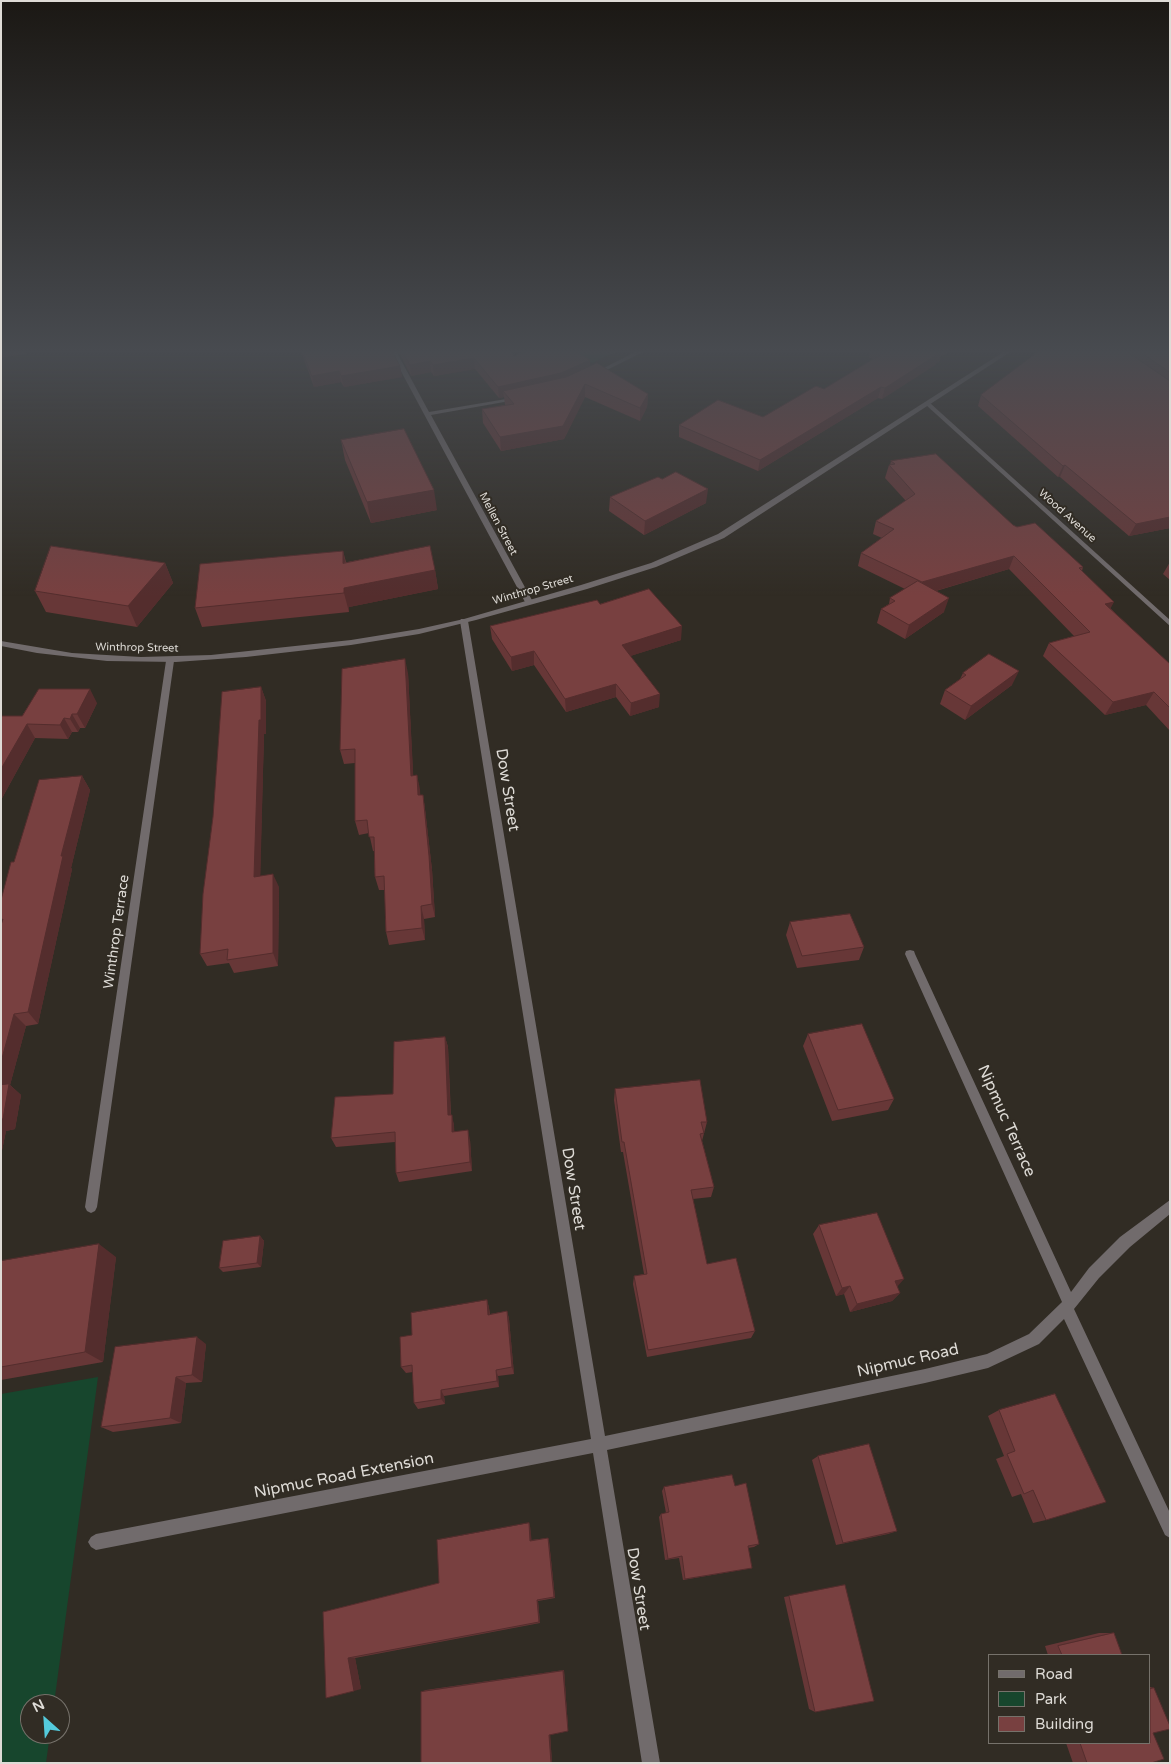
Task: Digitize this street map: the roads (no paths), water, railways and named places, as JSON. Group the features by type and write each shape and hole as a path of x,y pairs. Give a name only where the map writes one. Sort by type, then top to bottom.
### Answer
{"street":[{"name":"Mellen Street","path":"436,431 529,602"},
{"name":"Winthrop Street","path":"1,643 71,657 170,660 324,647 400,635 464,621 625,576 692,551 721,536 885,431"},
{"name":"Wood Avenue","path":"958,431 1170,624"},
{"name":"Dow Street","path":"464,621 651,1763"},
{"name":"Winthrop Terrace","path":"91,1207 170,660"},
{"name":"Nipmuc Terrace","path":"910,954 1170,1530"},
{"name":"Nipmuc Road","path":"598,1445 988,1361 1034,1339 1068,1306 1094,1272 1119,1248 1170,1206"},
{"name":"Nipmuc Road Extension","path":"96,1542 598,1445"}]}
